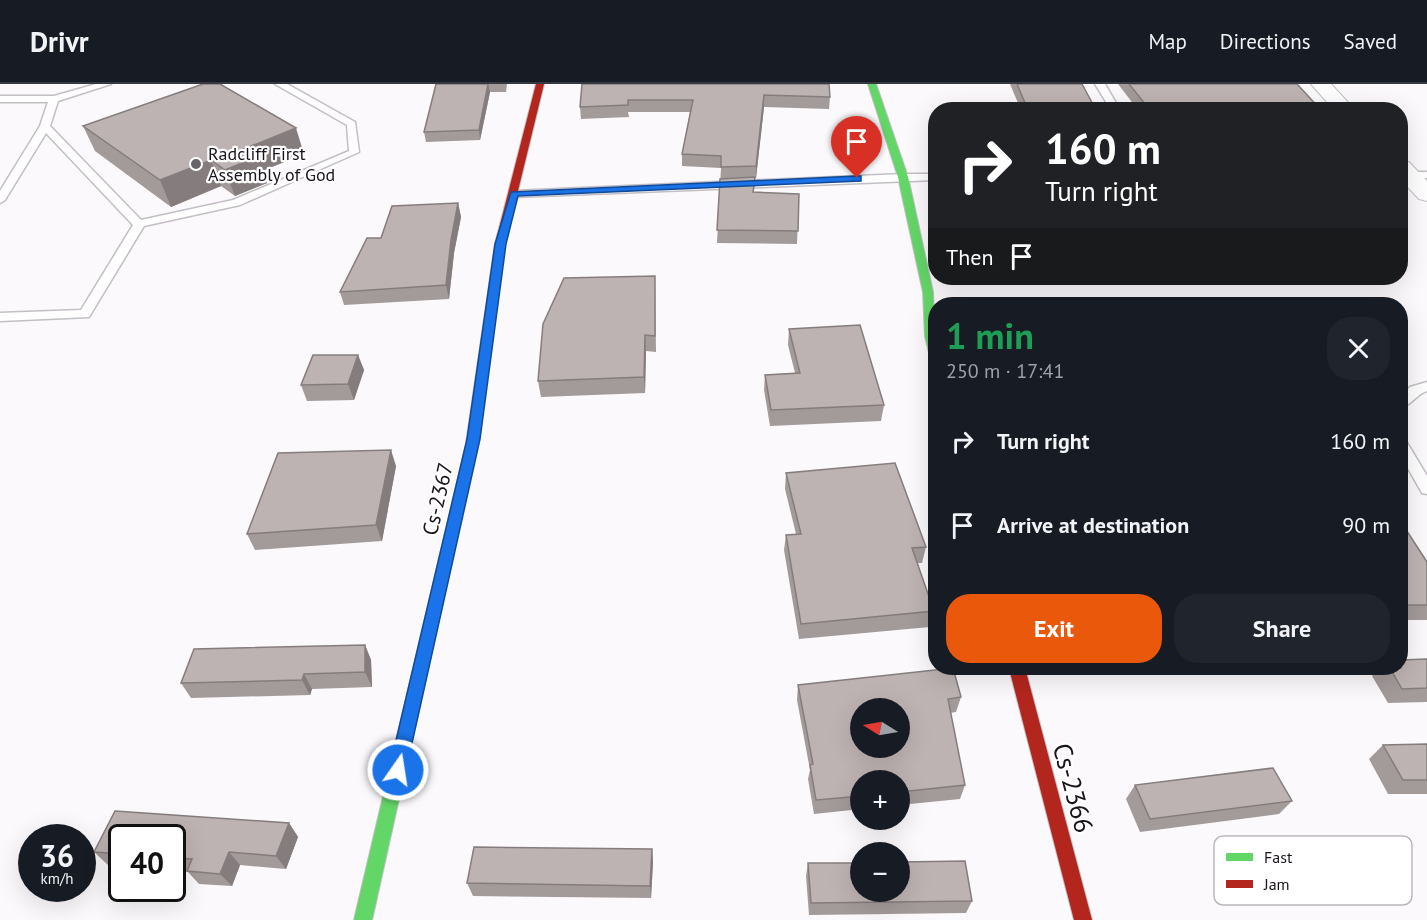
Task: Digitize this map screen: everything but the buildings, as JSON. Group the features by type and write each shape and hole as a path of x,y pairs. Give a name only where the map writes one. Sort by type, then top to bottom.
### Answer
{"street":[{"name":"Cs-2367","path":"363,920 473,439 500,244 540,84"},
{"path":"872,84 903,177 928,297"},
{"path":"1320,84 1337,102"},
{"path":"1409,173 1427,194"},
{"name":"Cs-2366","path":"1019,675 1083,920"}],"lane":[{"path":"0,99 54,99 106,84"},
{"path":"0,317 85,314 138,224 236,203 354,152 352,124 280,84"},
{"path":"1100,84 1111,102"},
{"path":"0,200 45,126 54,99"},
{"path":"45,126 138,224"},
{"path":"514,194 928,177"},
{"path":"1408,396 1415,390 1427,386"},
{"path":"1408,456 1427,489"}],"traffic: fast":[{"path":"872,84 903,177 928,297"},
{"path":"363,920 472,444"}],"traffic: jam":[{"path":"472,444 500,244 540,84"},
{"path":"1019,675 1083,920"}],"place":[{"name":"Radcliff First Assembly of God","path":"196,164"}],"route":[{"path":"398,770 473,439 500,244 514,194 857,178"}]}
